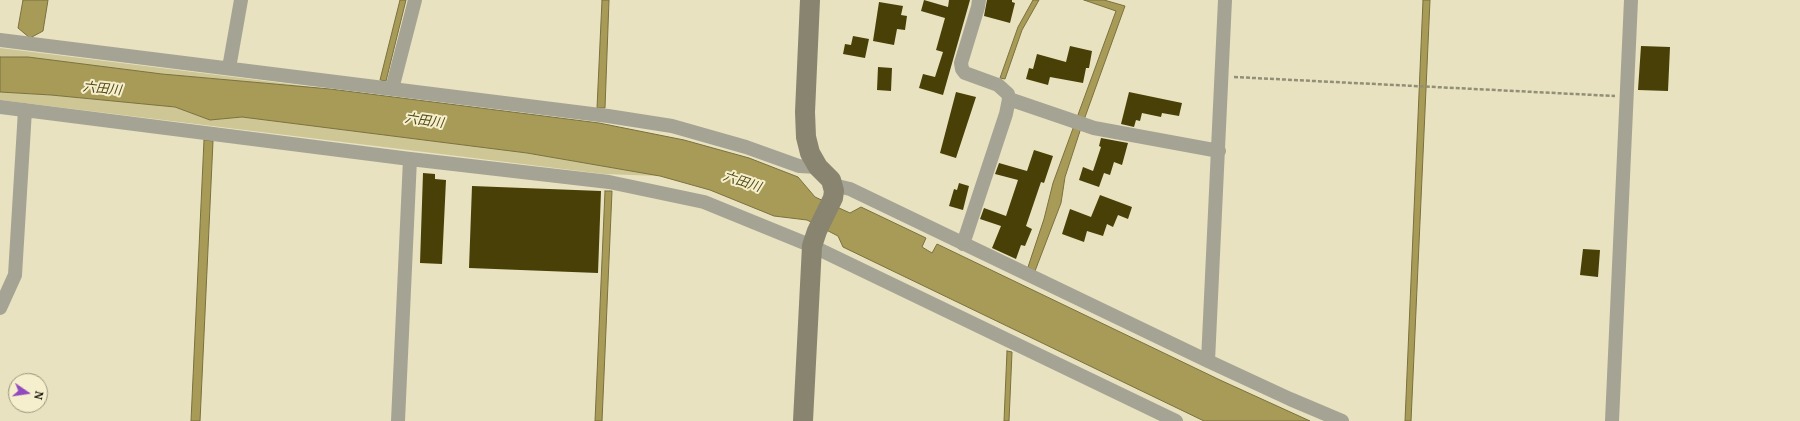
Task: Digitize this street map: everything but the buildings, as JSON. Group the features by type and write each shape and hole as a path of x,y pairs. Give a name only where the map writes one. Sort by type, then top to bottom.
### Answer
{"street":[{"path":"229,68 241,0"},
{"path":"392,89 415,0"},
{"path":"810,0 805,112 806,137 810,153 833,192"},
{"path":"963,244 1006,114 1009,99 1008,94 998,85 965,73 962,69 961,63 979,0"},
{"path":"1208,361 1225,0"},
{"path":"1612,421 1631,0"},
{"path":"0,40 608,116 672,126 746,147 799,166 818,167"},
{"path":"1009,99 1079,123 1219,151"},
{"path":"0,107 410,159 609,182 704,202 814,238 1176,421"},
{"path":"0,308 15,275 25,110"},
{"path":"398,421 410,159"},
{"path":"833,192 850,189 1208,361 1342,421"},
{"path":"803,421 814,238 833,192"}],"path":[{"path":"1222,76 1627,97"}],"shaded area":[{"path":"0,48 330,89 162,74 28,57 0,57"},
{"path":"0,92 51,95 175,107 210,120 242,117 527,153 660,176 604,174 0,100"}],"water":[{"path":"23,0 48,0 43,31 30,38 18,28"},
{"path":"400,0 406,0 386,81 380,80"},
{"path":"602,0 609,0 605,108 597,108"},
{"path":"1033,0 1039,0 1022,30 1005,79 1000,78 1018,27"},
{"path":"1084,0 1104,0 1125,6 1065,177 1061,203 1035,271 1028,267 1044,219 1053,183 1116,11"},
{"path":"1423,0 1430,0 1411,421 1405,421"},
{"name":"六田川","path":"0,57 28,57 162,74 330,89 599,123 684,140 749,158 798,177 815,197 850,213 861,207 926,238 922,247 932,253 937,244 1220,380 1310,421 1204,421 843,247 838,236 807,220 774,216 710,190 660,176 527,153 242,117 210,120 175,107 51,95 0,92"},
{"path":"204,140 213,141 200,421 191,421"},
{"path":"605,191 612,191 602,421 595,421"},
{"path":"1007,351 1012,352 1009,421 1004,421"}]}
